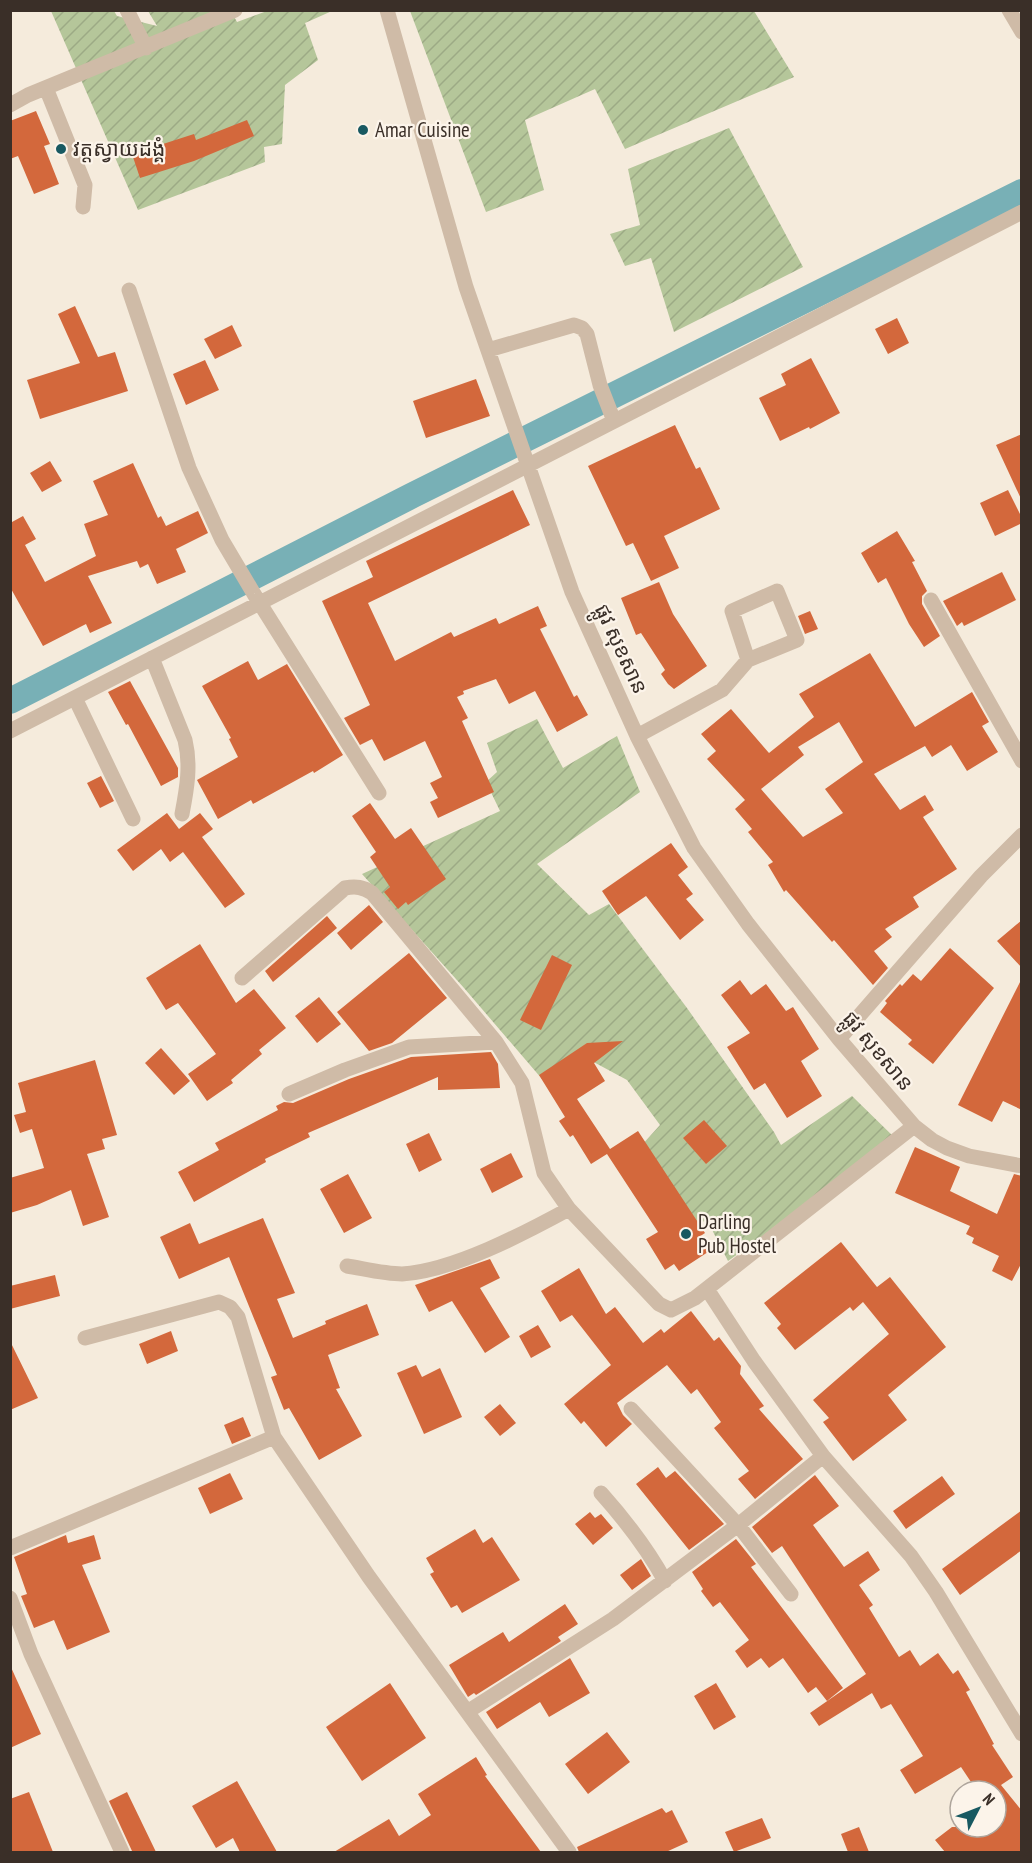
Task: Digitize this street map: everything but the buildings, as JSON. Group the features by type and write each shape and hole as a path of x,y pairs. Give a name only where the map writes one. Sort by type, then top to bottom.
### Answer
{"street":[{"path":"127,10 146,48"},
{"path":"10,105 28,95 235,10"},
{"name":"ផ្លូវ សុខសាន","path":"387,10 466,287 572,592 637,736 694,848 748,924 839,1039 914,1126 947,1148 1022,1166"},
{"path":"1009,10 1022,32"},
{"path":"46,88 85,185 83,207"},
{"path":"10,731 152,658 257,598 611,416 1022,212"},
{"path":"129,291 189,468 222,540 239,571 380,793"},
{"path":"488,350 574,325 582,328 587,334 600,385 611,416"},
{"path":"637,736 722,690 748,660 797,640 777,591 732,611 748,660"},
{"path":"931,600 1022,761"},
{"path":"152,658 188,752 188,779 182,814"},
{"path":"75,698 133,819"},
{"path":"839,1039 989,868 1022,835"},
{"path":"242,978 345,888 355,886 365,888 372,893 496,1042 522,1083 544,1173 569,1209 659,1304 671,1310 707,1289 914,1126"},
{"path":"289,1094 345,1070 409,1047 496,1042"},
{"path":"347,1266 402,1274 441,1266 522,1234 569,1209"},
{"path":"707,1289 754,1361 823,1456 911,1556 936,1592 1022,1734"},
{"path":"85,1338 219,1302 230,1307 238,1317 273,1437 369,1577 569,1852"},
{"path":"631,1409 738,1525 791,1594"},
{"path":"10,1548 273,1437"},
{"path":"467,1712 613,1619 738,1525 823,1456"},
{"path":"602,1493 632,1528 665,1581"},
{"path":"10,1598 31,1654 122,1852"}],"green space":[{"path":"51,11 114,11 117,16 157,26 148,11 231,11 237,22 267,11 332,11 305,23 318,60 285,85 282,144 264,147 265,162 138,210"},
{"path":"410,11 754,11 794,77 625,149 595,89 525,120 544,190 486,212"},
{"path":"729,128 803,267 674,332 651,258 625,266 610,234 640,225 628,169"},
{"path":"537,719 563,768 617,736 640,792 537,864 589,915 609,904 687,1008 781,1145 852,1096 897,1140 728,1261 707,1220 685,1229 632,1156 660,1125 627,1080 588,1059 542,1079 362,874 500,811 486,782 497,772 487,743"}],"waterway":[{"path":"10,701 413,495 1022,192"}],"place":[{"name":"Amar Cuisine","path":"363,130"},
{"name":"វត្តស្វាយដង្គំ","path":"61,149"},
{"name":"Darling Pub Hostel","path":"686,1234"}]}
